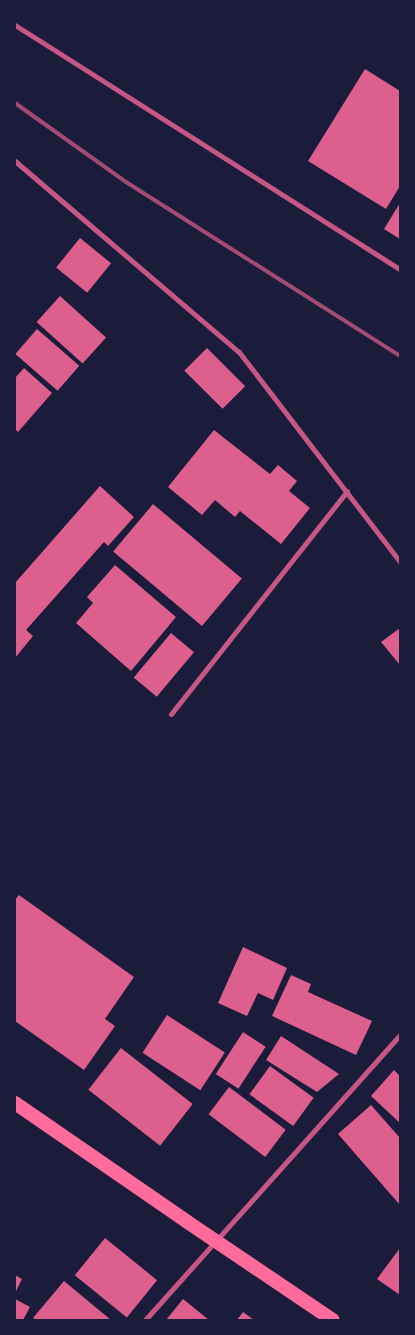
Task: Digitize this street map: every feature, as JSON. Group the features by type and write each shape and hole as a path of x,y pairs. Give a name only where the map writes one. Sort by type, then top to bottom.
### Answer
{"highway":[{"path":"15,1102 215,1241 333,1320"}],"street":[{"path":"15,25 400,269"},
{"path":"15,161 239,352 400,562"},
{"path":"171,714 347,491"},
{"path":"145,1320 400,1035"}],"building":[{"path":"365,69 400,91 400,186 386,209 308,161"},
{"path":"400,203 400,239 384,229"},
{"path":"80,238 111,263 87,293 56,268"},
{"path":"60,296 106,337 83,363 37,322"},
{"path":"37,329 79,366 58,391 15,354"},
{"path":"207,348 245,386 223,409 184,371"},
{"path":"24,368 52,393 18,432 15,429 15,378"},
{"path":"214,430 270,474 278,465 297,481 289,491 310,508 281,544 240,511 235,517 215,500 202,515 168,487"},
{"path":"100,486 134,517 108,546 104,542 26,630 33,636 15,658 15,583"},
{"path":"153,504 242,579 202,626 113,551"},
{"path":"115,565 176,617 131,671 76,623 93,603 87,597"},
{"path":"400,628 400,665 381,642"},
{"path":"171,633 194,652 157,697 134,677"},
{"path":"19,895 134,977 105,1019 115,1026 84,1070 15,1021 15,900"},
{"path":"243,947 287,968 273,1000 258,993 247,1016 218,1003"},
{"path":"291,975 311,984 308,992 372,1021 356,1055 272,1016"},
{"path":"167,1015 225,1053 200,1090 142,1053"},
{"path":"243,1032 266,1047 238,1089 216,1074"},
{"path":"281,1036 339,1074 317,1092 266,1060"},
{"path":"121,1048 193,1104 160,1146 88,1090"},
{"path":"270,1066 314,1098 293,1126 249,1094"},
{"path":"394,1070 400,1076 400,1123 371,1096"},
{"path":"229,1087 286,1130 265,1157 209,1114"},
{"path":"371,1105 400,1138 400,1205 338,1134"},
{"path":"105,1238 157,1280 127,1317 75,1275"},
{"path":"400,1248 400,1295 377,1279"},
{"path":"15,1275 22,1279 15,1293"},
{"path":"64,1281 111,1320 36,1320 33,1318"},
{"path":"15,1299 30,1307 23,1320 15,1320"},
{"path":"183,1299 209,1320 166,1320"},
{"path":"243,1312 254,1320 237,1320"}],"railway":[{"path":"15,103 126,182 400,356"}]}
